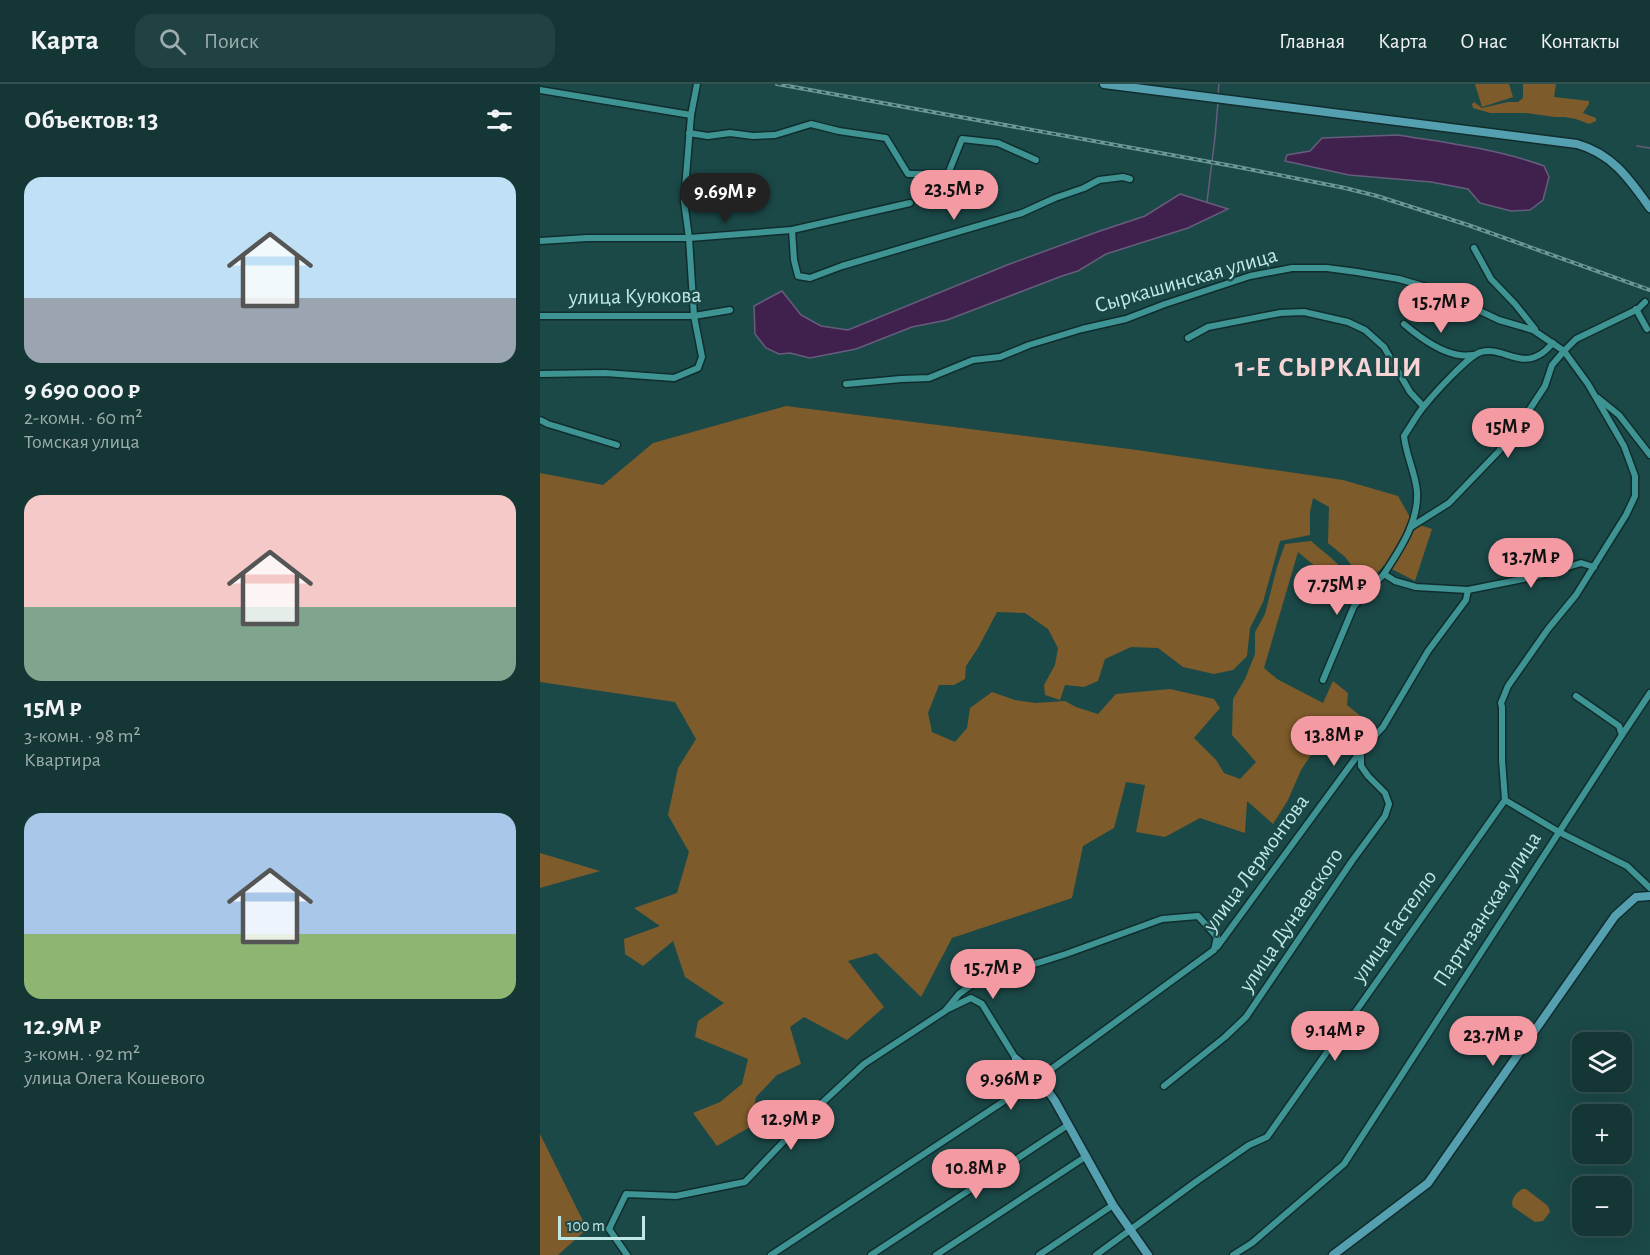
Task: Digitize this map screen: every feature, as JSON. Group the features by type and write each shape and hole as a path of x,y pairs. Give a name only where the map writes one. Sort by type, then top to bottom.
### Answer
{"street":[{"path":"540,374 605,373 674,378 698,368 702,357 694,316 684,201 691,115 697,84"},
{"path":"1104,84 1578,144 1593,148 1617,166 1650,208"},
{"path":"540,90 691,115"},
{"path":"689,134 775,135 811,124 886,138 908,174 948,174 962,139 998,143 1036,160"},
{"path":"792,230 794,260 798,276 810,278 842,266 1022,213 1099,180 1123,177 1130,179"},
{"path":"540,241 587,238 689,238 792,230 910,203"},
{"path":"1474,248 1491,279 1540,334"},
{"name":"Сыркашинская улица","path":"846,384 929,378 973,360 1000,357 1029,345 1126,318 1250,276 1292,268 1327,268 1399,279 1433,289 1499,320 1533,330 1564,351 1594,394"},
{"path":"1411,527 1449,503 1499,451 1545,386 1552,365 1576,339 1636,309 1645,302"},
{"path":"1636,309 1647,329"},
{"name":"улица Куюкова","path":"540,316 694,316 730,310"},
{"path":"1188,339 1208,327 1280,313 1304,312 1347,322 1365,330 1384,346 1410,392 1423,406"},
{"path":"1404,324 1419,337 1448,352 1475,355"},
{"path":"1323,680 1354,606 1384,574 1411,527 1416,512 1417,493 1404,436 1423,406 1475,355 1487,350 1526,359 1539,356 1553,343"},
{"path":"1594,394 1619,415 1650,455"},
{"path":"1594,394 1624,446 1635,476 1635,496 1626,515 1576,595 1548,629 1508,686 1501,703 1505,800 1558,832 1627,866 1650,888"},
{"path":"540,420 617,445"},
{"path":"1384,574 1395,581 1416,587 1468,590 1538,576 1581,563 1594,567"},
{"name":"улица Лермонтова","path":"771,1255 1039,1078 1214,950 1360,752 1383,727 1428,651 1466,600 1468,590"},
{"name":"Партизанская улица","path":"1233,1255 1252,1243 1344,1164 1650,693"},
{"path":"1576,696 1619,726 1622,735"},
{"name":"улица Дунаевского","path":"1164,1086 1246,1017 1385,816 1389,804 1385,793 1368,776 1362,766 1360,752"},
{"name":"улица Гастелло","path":"1096,1255 1249,1145 1268,1137 1505,800"},
{"path":"1333,1255 1428,1183 1615,916 1636,897 1650,896"},
{"name":"улица Лермонтова","path":"945,1011 959,994 974,982 1066,954 1162,918 1198,916 1218,937 1214,950"},
{"path":"627,1255 609,1229 626,1194 676,1196 744,1182 809,1115 864,1064 945,1011 971,998 982,1004 1016,1059 1039,1078 1113,1205 1148,1255"},
{"path":"871,1255 1068,1125"},
{"path":"936,1255 1085,1157"},
{"path":"1039,1255 1113,1205"}],"shaded area":[{"path":"1475,84 1509,84 1513,97 1482,107"},
{"path":"1523,84 1556,84 1554,97 1589,101 1583,113 1596,118 1596,121 1589,124 1565,117 1526,113 1490,113 1473,108 1474,102 1482,108 1518,102 1523,98"},
{"path":"1398,135 1491,151 1544,166 1549,177 1543,200 1530,210 1511,211 1480,203 1468,189 1431,182 1349,175 1285,161 1287,155 1310,151 1322,138"},
{"path":"1180,194 1228,209 1188,228 1106,254 1078,271 947,320 912,327 856,349 810,358 790,353 779,354 766,348 755,334 754,306 782,291 801,315 821,326 848,330 1007,265 1145,216"},
{"path":"786,406 1137,450 1343,480 1398,496 1411,519 1410,522 1432,529 1415,581 1384,565 1365,582 1345,557 1328,543 1329,507 1313,498 1310,512 1310,535 1280,541 1263,602 1250,628 1247,656 1233,670 1214,674 1183,667 1158,648 1131,647 1105,659 1098,681 1084,687 1065,685 1060,700 1045,695 1044,685 1055,665 1058,648 1048,629 1025,613 997,612 966,666 965,679 954,685 939,685 928,713 932,732 955,742 967,728 970,708 992,692 1015,700 1036,703 1065,701 1098,714 1116,694 1170,689 1214,699 1220,708 1194,738 1216,760 1224,773 1240,779 1256,762 1232,735 1233,699 1245,679 1255,654 1255,632 1265,614 1285,544 1311,541 1340,566 1352,584 1316,567 1298,552 1264,668 1277,679 1323,703 1333,681 1348,693 1347,705 1373,726 1356,744 1335,736 1317,746 1301,770 1288,800 1273,824 1247,801 1245,833 1200,818 1165,837 1136,832 1145,785 1126,782 1114,828 1083,846 1072,898 952,938 921,997 876,953 848,961 884,1007 847,1040 804,1017 790,1027 801,1064 777,1075 756,1097 750,1127 717,1146 693,1113 720,1102 742,1084 748,1059 695,1037 698,1021 724,1003 685,977 673,941 643,966 625,954 624,939 660,926 634,908 677,893 689,852 668,815 678,768 696,739 675,702 540,682 540,473 603,485 653,443"},
{"path":"540,853 600,871 540,888"},
{"path":"540,1134 587,1229 558,1255 540,1255"},
{"path":"1523,1189 1548,1206 1550,1212 1543,1221 1535,1222 1513,1207 1514,1196"}],"waterway":[{"path":"1218,94 1219,84"},
{"path":"1207,202 1218,102"},
{"path":"1637,146 1650,148"}],"railway":[{"path":"777,84 1345,188 1468,225 1650,290"}],"district":[{"name":"1-Е СЫРКАШИ","path":"1329,368"}]}
